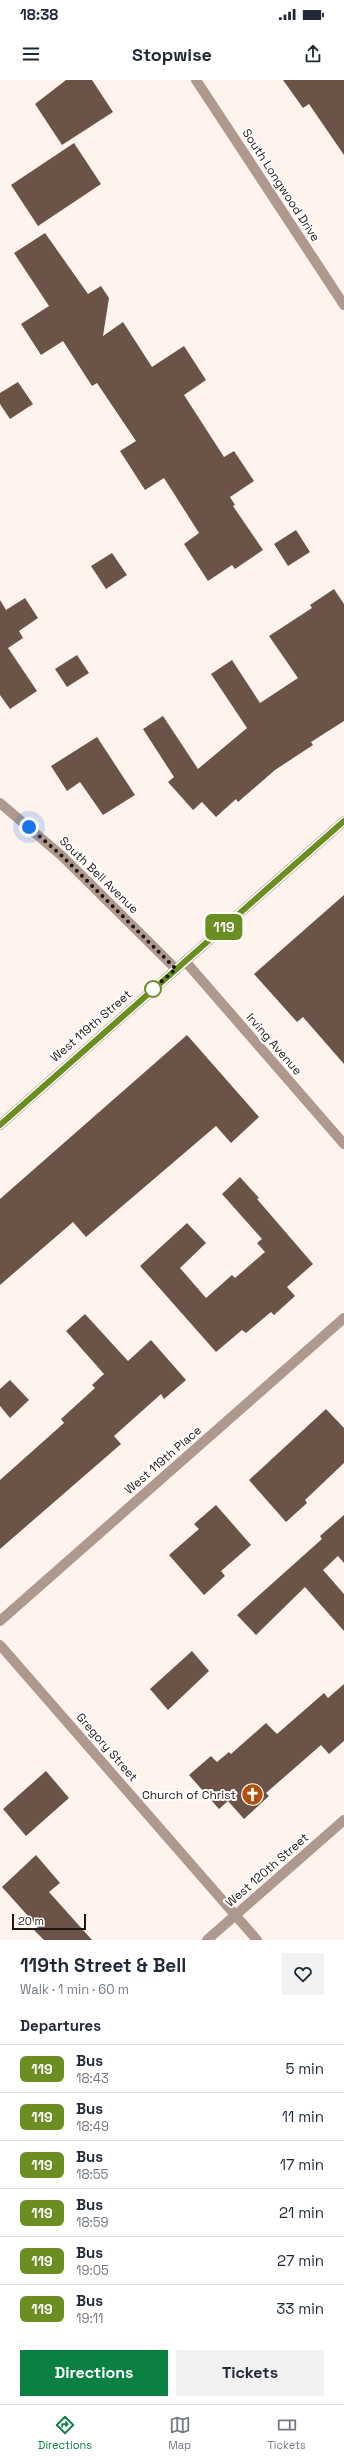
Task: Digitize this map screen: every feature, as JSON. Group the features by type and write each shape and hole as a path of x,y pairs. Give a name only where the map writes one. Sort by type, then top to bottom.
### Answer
{"street":[{"name":"South Longwood Drive","path":"196,80 344,305"},
{"name":"South Bell Avenue","path":"0,803 62,856 176,969"},
{"name":"West 119th Street","path":"0,1124 344,821"},
{"name":"Irving Avenue","path":"185,961 344,1144"},
{"name":"West 119th Place","path":"0,1621 344,1318"},
{"name":"Gregory Street","path":"0,1645 257,1940"},
{"name":"West 120th Street","path":"207,1940 344,1820"}],"building":[{"path":"66,80 92,80 113,112 62,145 35,104"},
{"path":"283,80 344,80 344,155 309,104 303,108"},
{"path":"74,143 101,184 38,226 11,185"},
{"path":"45,233 88,294 101,286 109,298 103,336 123,322 152,367 184,346 206,380 184,395 224,457 234,451 254,481 230,497 235,505 233,506 263,550 235,569 232,565 208,581 184,544 199,533 164,478 145,490 120,451 136,441 97,383 92,386 63,341 41,355 21,324 49,306 14,253"},
{"path":"18,382 33,404 10,419 0,404 0,393"},
{"path":"296,530 310,552 288,566 274,544"},
{"path":"112,553 127,575 106,589 91,566"},
{"path":"334,589 344,604 344,721 311,742 313,745 275,770 238,802 236,799 216,817 202,802 193,810 168,782 174,777 143,729 163,716 198,769 247,728 211,674 232,660 260,703 298,678 269,636 312,608 310,605"},
{"path":"25,598 38,618 19,631 23,638 8,648 37,691 10,709 0,695 0,600 6,610"},
{"path":"77,655 89,673 67,687 55,669"},
{"path":"97,737 135,795 103,815 80,782 67,791 51,766"},
{"path":"344,895 344,1064 303,1017 297,1022 254,974"},
{"path":"187,1035 259,1117 231,1143 216,1126 86,1237 73,1222 0,1285 0,1199"},
{"path":"240,1177 313,1264 287,1287 295,1296 274,1315 271,1312 246,1333 242,1330 216,1352 140,1266 187,1223 206,1243 180,1268 206,1298 232,1275 235,1278 265,1252 257,1243 262,1239 222,1194"},
{"path":"85,1314 128,1361 151,1340 186,1380 164,1399 161,1394 114,1436 121,1444 0,1549 0,1480 64,1423 61,1419 95,1388 92,1385 104,1374 66,1331"},
{"path":"10,1380 29,1400 10,1418 0,1406 0,1389"},
{"path":"326,1409 344,1428 344,1463 305,1500 307,1503 286,1522 249,1480"},
{"path":"216,1505 251,1545 221,1571 225,1576 204,1595 169,1555 199,1529 194,1524"},
{"path":"344,1515 344,1563 338,1556 323,1570 344,1594 344,1631 305,1587 256,1635 237,1615 322,1539 320,1536"},
{"path":"192,1651 209,1671 168,1710 150,1689"},
{"path":"344,1684 344,1741 329,1754 321,1745 266,1793 269,1796 244,1819 228,1801 219,1809 189,1775 211,1756 217,1762 229,1752 231,1754 266,1723 277,1734 324,1693 328,1698"},
{"path":"46,1771 69,1798 26,1836 3,1809"},
{"path":"36,1855 60,1883 49,1892 92,1940 44,1940 34,1930 38,1927 2,1887"}],"bus line":[{"name":"119","path":"0,1125 344,821"}],"place":[{"name":"Church of Christ","path":"252,1795"}],"route":[{"path":"29,827 62,856 176,969 153,989"}]}
